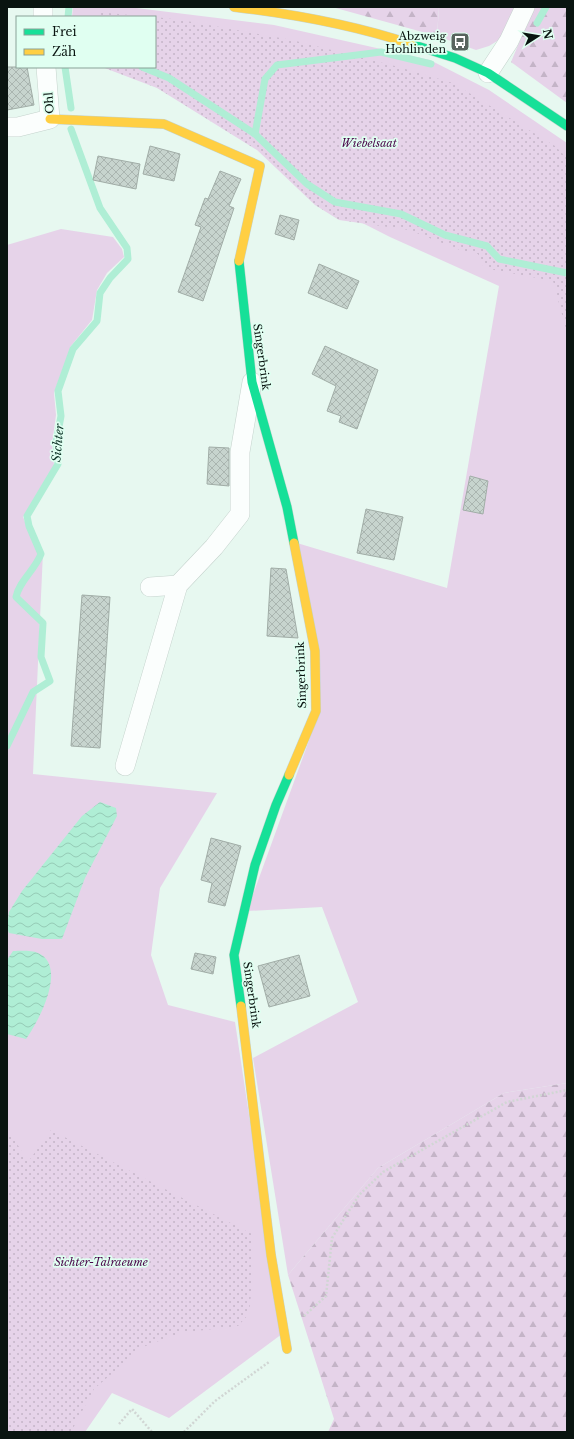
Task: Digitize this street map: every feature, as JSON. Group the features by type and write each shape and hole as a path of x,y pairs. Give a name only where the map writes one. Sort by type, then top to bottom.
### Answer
{"street":[{"path":"234,7 278,12 384,35 455,58 488,73 567,126"},
{"path":"488,73 509,41 525,7"},
{"name":"Ohl","path":"7,127 18,127 50,119 46,68"},
{"name":"Singerbrink","path":"50,119 164,124 260,166 239,261 252,382 287,507 315,651 316,711 276,805 255,866 234,955 251,1083 271,1255 287,1349"},
{"path":"125,766 178,585 214,547 240,514 240,452 252,382"},
{"path":"150,587 178,585"}],"path":[{"path":"285,1334 326,1296 332,1238 359,1196 383,1172 507,1102 567,1090"},
{"path":"184,1432 215,1402 287,1349"},
{"path":"118,1424 132,1409 152,1432"}],"green space":[{"path":"73,7 128,7 274,25 430,60 489,90 567,143 567,1083 504,1093 378,1168 288,1275 253,1058 358,1002 322,907 247,911 319,713 297,543 447,588 499,286 390,237 325,204 156,68 156,16 72,16"},
{"path":"332,7 439,7 437,36"},
{"path":"439,7 517,7 502,38 489,46 476,50 437,36"},
{"path":"534,7 567,7 567,103 511,62"},
{"path":"97,12 141,16 95,16"},
{"name":"Wiebelsaat","path":"156,17 181,20 292,40 395,66 453,83 555,146 567,158 567,333 553,281 484,268 478,254 465,252 409,230 339,220 315,205 257,150 157,88 105,68 156,68"},
{"path":"61,229 113,237 122,249 124,257 107,273 97,290 92,320 71,346 54,393 56,415 52,444 54,465 23,517 38,553 43,552 33,774 217,793 160,888 151,955 168,1005 235,1022 282,1334 169,1418 112,1393 85,1432 27,1432 7,1207 7,245"},
{"path":"567,1083 567,1432 328,1432 334,1419 288,1275 378,1168 504,1093"},
{"name":"Sichter-Talraeume","path":"7,1127 28,1162 51,1130 252,1234 253,1274 249,1314 238,1326 180,1333 143,1347 94,1389 71,1432 7,1432"}],"water":[{"path":"100,802 116,808 117,816 85,878 62,939 42,939 9,933 7,928 9,912 22,891 82,816"},
{"path":"13,951 29,951 38,953 47,960 51,969 51,981 48,994 38,1020 26,1039 7,1034 7,960"}],"building":[{"path":"7,67 27,68 34,105 7,110"},
{"path":"150,146 180,154 174,181 143,174"},
{"path":"98,156 140,164 136,189 93,180"},
{"path":"220,171 241,179 229,206 234,208 203,301 178,292 201,227 195,225 205,198 208,199"},
{"path":"280,215 299,220 294,240 275,234"},
{"path":"319,264 359,281 347,309 308,293"},
{"path":"325,346 378,370 357,429 339,422 341,416 327,411 336,386 312,374"},
{"path":"209,447 229,448 229,486 207,484"},
{"path":"470,476 488,481 483,514 463,510"},
{"path":"366,509 403,517 394,560 357,553"},
{"path":"271,568 286,569 298,638 267,636"},
{"path":"82,595 110,597 100,748 71,746"},
{"path":"211,838 241,846 225,906 208,902 212,883 201,880"},
{"path":"195,953 216,957 213,974 191,969"},
{"path":"299,955 310,996 269,1007 258,966"}],"waterway":[{"name":"Wiebelsaat","path":"68,16 69,7"},
{"path":"537,23 546,7"},
{"path":"255,134 265,79 277,65 381,52 431,64"},
{"name":"Sichter","path":"65,68 71,108"},
{"name":"Wiebelsaat","path":"144,68 169,78 255,134 307,184 335,202 401,214 445,235 487,246 499,259 567,273"},
{"name":"Sichter","path":"7,746 33,692 50,681 41,657 43,623 16,597 20,586 41,554 29,526 27,516 58,464 56,443 61,416 58,391 73,349 97,321 100,293 110,278 128,259 127,248 100,208 71,129"}],"traffic: fast":[{"path":"411,44 455,58 488,73 567,126"},
{"path":"239,261 252,382 287,507 294,543"},
{"path":"241,1006 234,955 255,865 276,805 289,775"}],"traffic: slow":[{"path":"234,7 324,21 368,31 411,44"},
{"path":"50,119 164,124 260,166 239,261"},
{"path":"289,775 316,711 315,651 294,543"},
{"path":"241,1006 271,1255 287,1349"}],"place":[{"name":"Abzweig Hohlinden","path":"460,42"}]}
